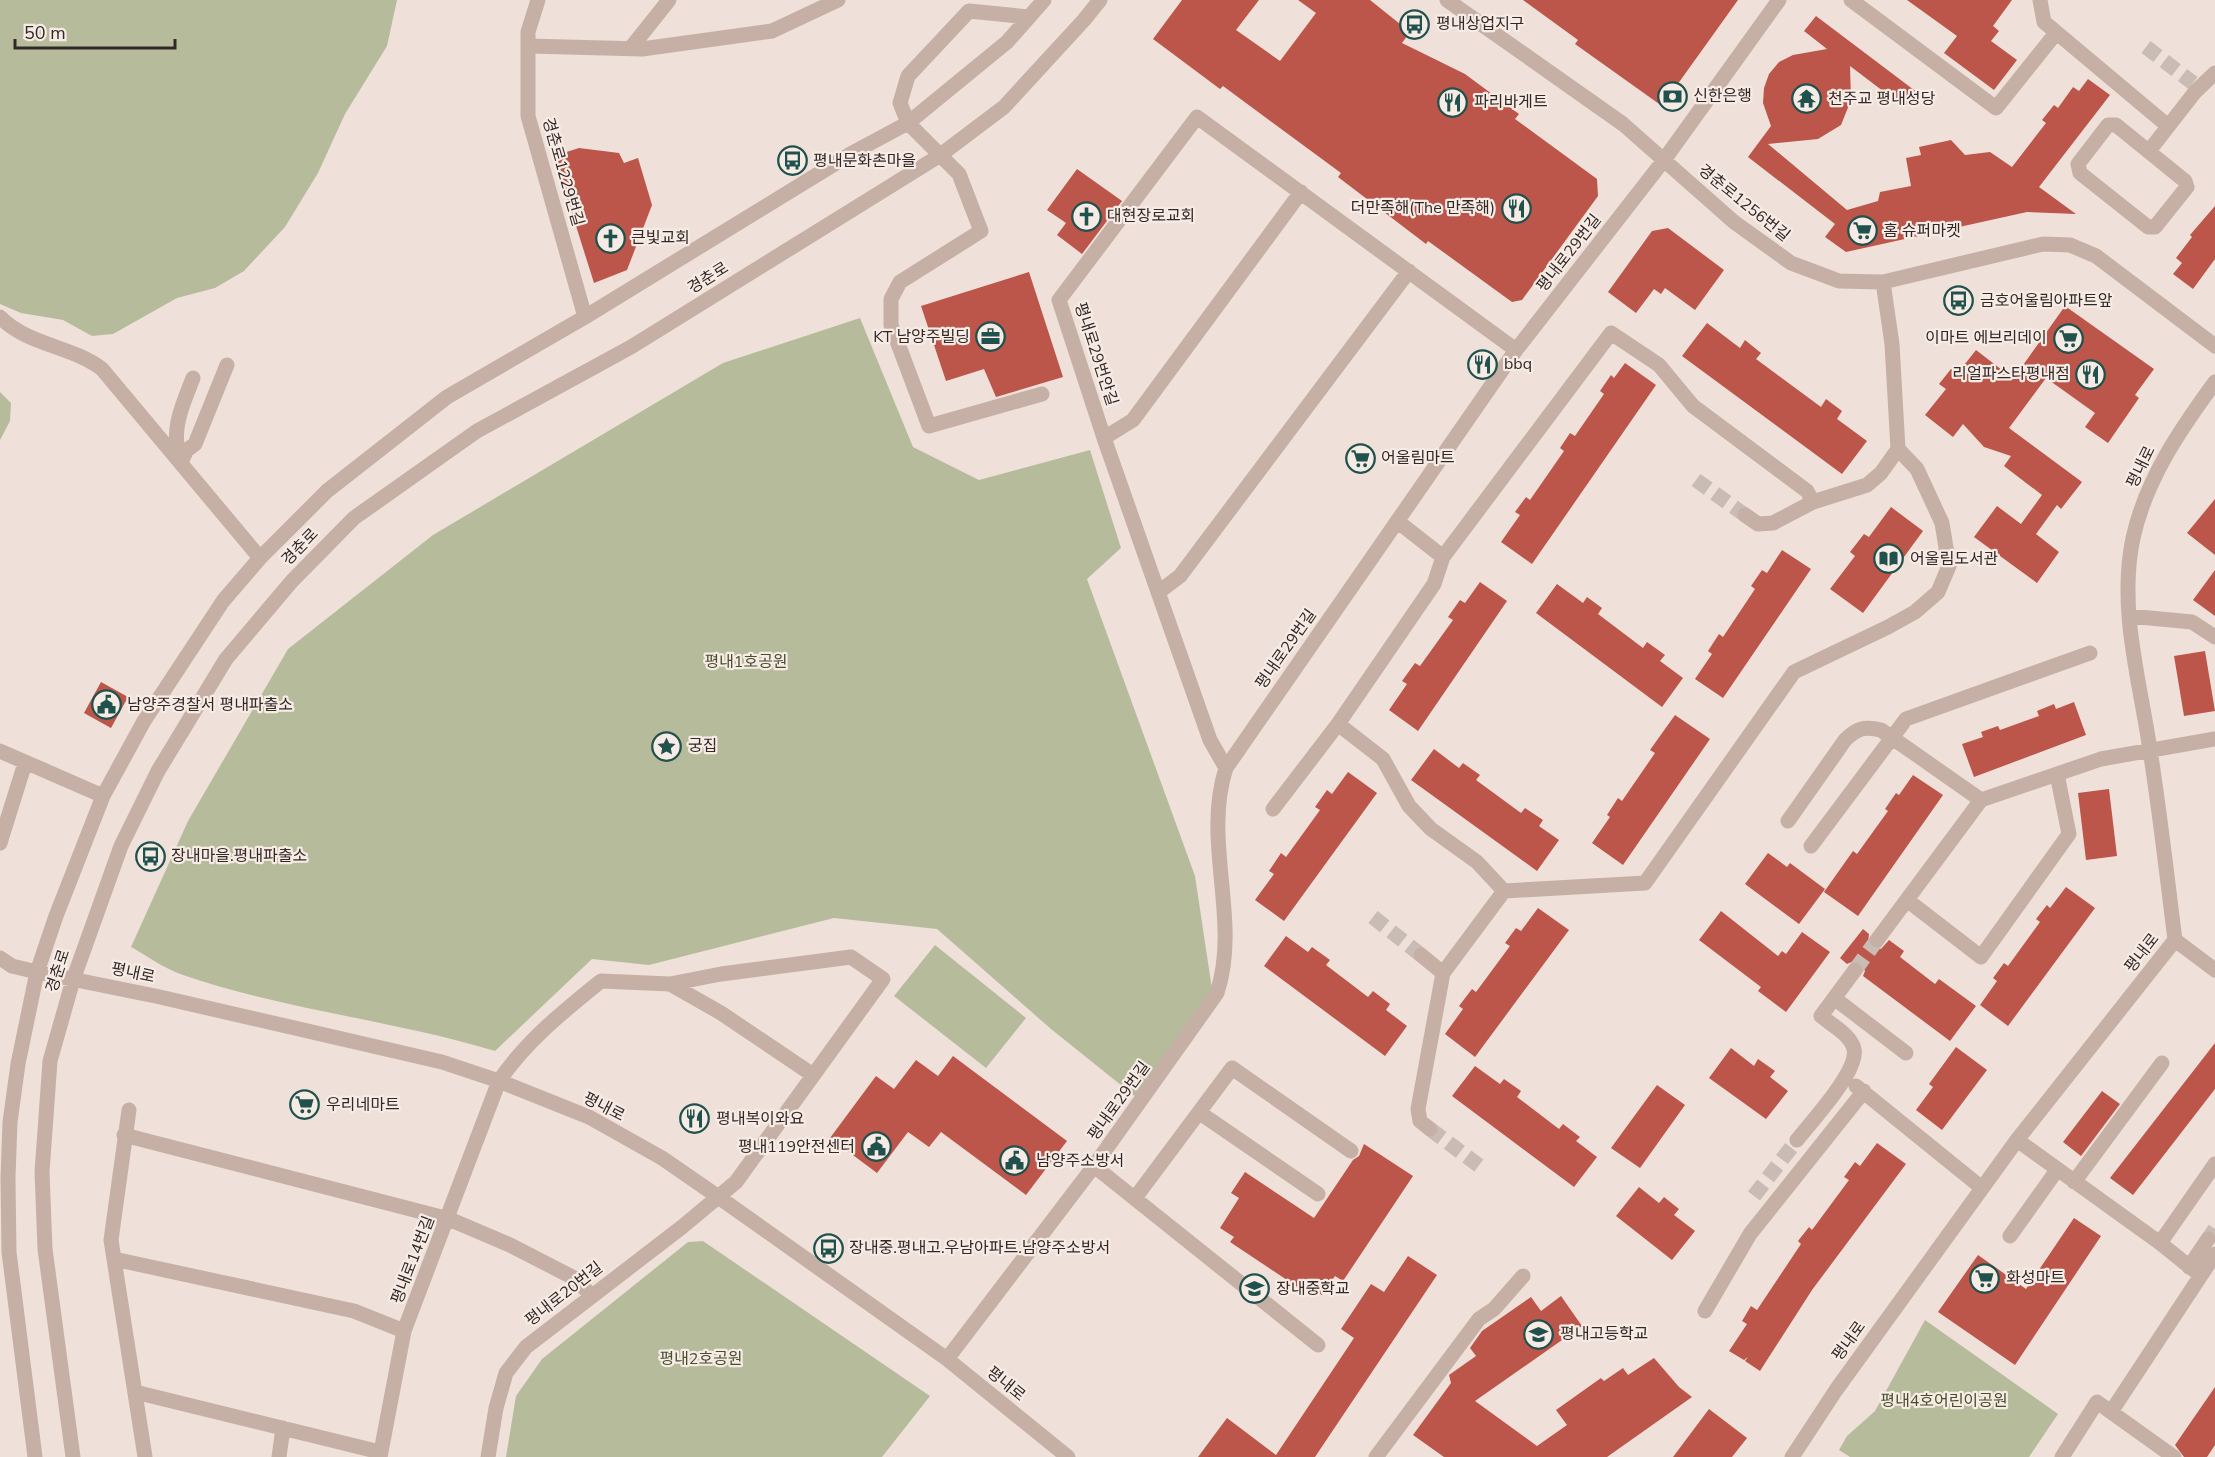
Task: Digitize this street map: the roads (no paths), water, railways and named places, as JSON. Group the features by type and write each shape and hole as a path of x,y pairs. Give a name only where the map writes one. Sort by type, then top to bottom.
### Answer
{"street":[{"name":"경춘로1229번길","path":"538,0 528,32 528,116 585,317"},
{"path":"630,49 669,0"},
{"path":"529,46 630,49 772,31 838,0"},
{"name":"경춘로","path":"36,1457 9,1252 8,1178 10,1122 18,1064 37,972 56,916 104,796 144,721 223,601 260,558 327,491 447,397 585,317 854,152 908,123 989,57 1044,0"},
{"name":"경춘로","path":"73,1457 45,1249 42,1172 50,1061 73,980 121,846 164,760 226,659 292,581 354,518 477,431 630,347 939,156 1004,107 1100,0"},
{"name":"경춘로1256번길","path":"1447,0 1623,124 1734,222 1791,263 1839,281 1883,282 2043,244 2070,245 2096,256 2215,346"},
{"name":"평내로29번길","path":"947,1359 1094,1167 1217,993 1224,972 1227,949 1217,818 1219,788 1226,768 1516,351 1664,160 1779,0"},
{"path":"1851,0 1996,108 2056,33"},
{"path":"2040,0 2044,22 2168,126"},
{"path":"1029,17 967,6 908,76 900,103 908,123 959,174 981,231 900,282 891,299 891,325 929,426 1042,394"},
{"path":"2149,151 2197,86 2215,73"},
{"name":"평내로29번안길","path":"1226,768 1210,740 1160,591 1104,438 1059,300 1197,117 1516,351"},
{"path":"2108,125 2116,125 2149,151 2185,181 2187,187 2155,227 2148,227 2080,173 2078,164 2108,125"},
{"path":"1104,438 1133,420 1301,192"},
{"path":"1160,591 1180,576 1409,271"},
{"path":"1745,515 1758,524 1773,523 1813,502 1867,485 1881,473 1898,449 1892,345 1883,282"},
{"path":"0,318 12,330 27,338 88,358 102,369 260,558"},
{"path":"1273,809 1338,724 1434,584 1443,557 1611,333 1659,366 1693,406 1808,491 1813,502"},
{"path":"181,462 200,434 227,365"},
{"path":"181,462 174,441 176,427 193,378"},
{"name":"평내로","path":"1791,1457 2017,1140 2175,940 2151,752 2129,616 2128,571 2143,502 2182,428 2215,382"},
{"path":"1504,891 1645,883 1794,672 1915,612 1938,592 1949,566 1942,523 1917,469 1898,449"},
{"path":"1397,521 1443,557"},
{"path":"2129,616 2192,622 2215,637"},
{"path":"1811,846 1890,737 1906,719 2090,653"},
{"path":"1338,724 1383,759 1409,806 1431,829 1477,861 1504,891"},
{"path":"1788,821 1845,740 1855,730 1868,727 1890,737 1981,800"},
{"path":"1877,940 1981,800 2101,759 2215,740"},
{"path":"0,751 25,764 104,796"},
{"path":"0,843 25,764"},
{"path":"1906,900 1981,957 2069,834 2057,774"},
{"path":"1431,1129 1420,1121 1418,1109 1443,973 1504,891"},
{"path":"2175,940 2215,970"},
{"path":"1421,955 1443,973"},
{"name":"평내로20번길","path":"488,1457 496,1408 506,1373 526,1347 682,1227 736,1182 883,979 851,957 721,974 670,984"},
{"name":"평내로","path":"0,958 12,966 37,972 442,1062 499,1081 589,1117 662,1158 947,1359 1068,1457"},
{"path":"1797,1140 1845,1078 1854,1061 1854,1049 1847,1037 1821,1016 1855,970"},
{"name":"평내로14번길","path":"380,1454 404,1331 499,1081 514,1058 601,981 670,984"},
{"path":"670,984 721,1013 813,1075"},
{"path":"1834,998 1906,1053"},
{"path":"2074,1182 2162,1063"},
{"path":"1135,1198 1232,1068 1351,1151"},
{"path":"1845,1078 1982,1188"},
{"path":"1705,1311 1750,1234 1864,1091"},
{"path":"129,1110 111,1240 145,1457"},
{"path":"1200,1113 1318,1194"},
{"path":"124,1135 448,1219 510,1245 574,1278 591,1295"},
{"path":"2017,1140 2160,1243 2194,1271"},
{"path":"2160,1243 2215,1164"},
{"path":"1094,1167 1318,1345"},
{"path":"2010,1236 2057,1170"},
{"path":"2111,1412 2194,1271 2208,1239"},
{"path":"2194,1271 2215,1254"},
{"path":"114,1259 354,1311 404,1331"},
{"path":"1376,1457 1479,1319 1494,1309 1523,1276"},
{"path":"135,1392 380,1454"},
{"path":"2062,1457 2097,1402 2174,1457"},
{"path":"279,1457 283,1428"}],"tunnel":[{"path":"2146,47 2193,83"},
{"path":"1696,480 1745,515"},
{"path":"1373,917 1421,955"},
{"path":"1855,970 1877,940"},
{"path":"1430,1129 1482,1168"},
{"path":"1754,1196 1797,1140"},
{"path":"2208,1239 2215,1229"}],"place":[{"name":"평내상업지구","path":"1415,24"},
{"name":"신한은행","path":"1672,96"},
{"name":"천주교 평내성당","path":"1807,99"},
{"name":"파리바게트","path":"1453,102"},
{"name":"평내문화촌마을","path":"792,161"},
{"name":"더만족해(The 만족해)","path":"1516,208"},
{"name":"대현장로교회","path":"1086,216"},
{"name":"홈 슈퍼마켓","path":"1862,231"},
{"name":"큰빛교회","path":"610,238"},
{"name":"금호어울림아파트앞","path":"1959,301"},
{"name":"KT 남양주빌딩","path":"991,337"},
{"name":"이마트 에브리데이","path":"2068,338"},
{"name":"bbq","path":"1483,364"},
{"name":"리얼파스타평내점","path":"2091,374"},
{"name":"어울림마트","path":"1360,458"},
{"name":"어울림도서관","path":"1889,559"},
{"name":"남양주경찰서 평내파출소","path":"106,705"},
{"name":"궁집","path":"667,746"},
{"name":"장내마을.평내파출소","path":"150,856"},
{"name":"우리네마트","path":"305,1105"},
{"name":"평내복이와요","path":"695,1119"},
{"name":"평내119안전센터","path":"876,1147"},
{"name":"남양주소방서","path":"1015,1161"},
{"name":"장내중.평내고.우남아파트.남양주소방서","path":"828,1248"},
{"name":"화성마트","path":"1985,1278"},
{"name":"장내중학교","path":"1255,1289"},
{"name":"평내고등학교","path":"1539,1334"}],"park label":[{"name":"평내1호공원","path":"746,662"},
{"name":"평내2호공원","path":"701,1359"},
{"name":"평내4호어린이공원","path":"1944,1401"}]}
